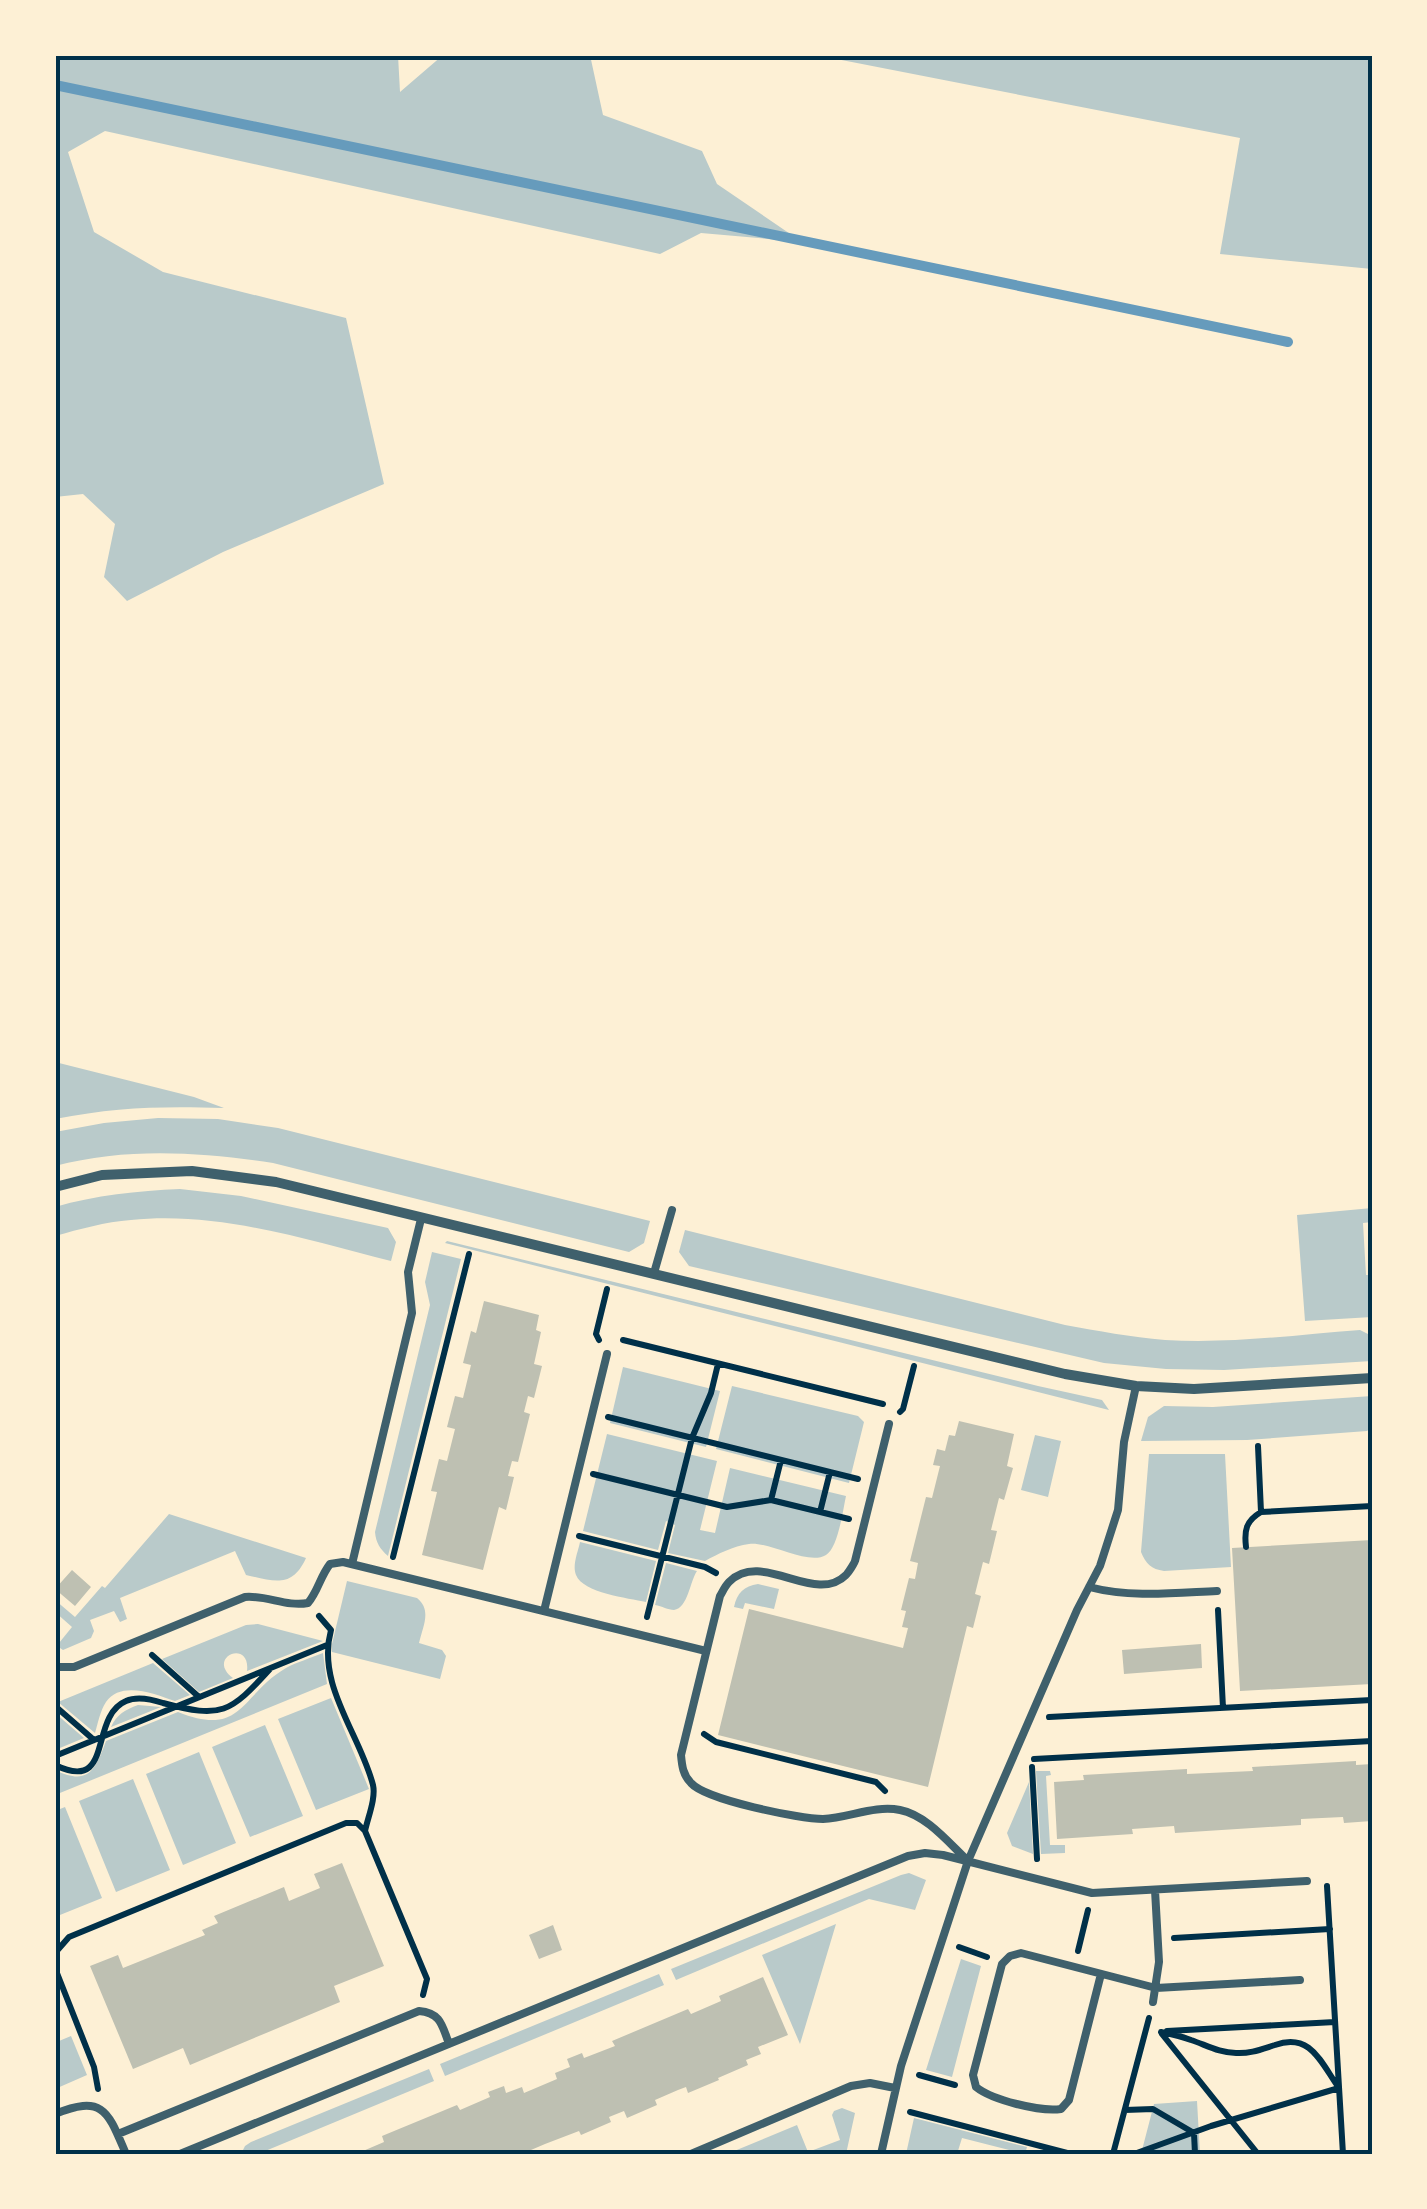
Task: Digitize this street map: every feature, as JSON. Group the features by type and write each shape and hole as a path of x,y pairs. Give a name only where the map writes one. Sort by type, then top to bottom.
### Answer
{"street":[{"path":"55,1186 102,1175 192,1170 276,1182 1066,1374 1136,1386 1194,1389 1372,1378"}],"lane":[{"path":"654,1274 672,1210"},
{"path":"352,1564 412,1313 408,1272 422,1218"},
{"path":"544,1611 607,1354"},
{"path":"881,2154 895,2088 968,1861 1100,1566 1118,1510 1124,1442 1136,1386"},
{"path":"889,1424 855,1561 847,1575 833,1583 817,1584 762,1571 744,1572 730,1581 720,1596 680,1755 683,1772 693,1786 708,1795 802,1818 903,1810 931,1826 968,1861"},
{"path":"55,1667 74,1667 245,1597 260,1596 295,1605 308,1603 330,1564 343,1562 706,1651"},
{"path":"1089,1587 1140,1594 1217,1591"},
{"path":"180,2154 908,1856 925,1853 968,1861 1092,1893 1307,1881"},
{"path":"1152,2002 1159,1962 1155,1890"},
{"path":"1101,1974 1068,2100 1061,2109 1049,2111 985,2094 976,2086 974,2075 1002,1964 1010,1956 1021,1953 1156,1988 1300,1980"},
{"path":"118,2134 419,2011 431,2012 440,2020 449,2044"},
{"path":"692,2154 851,2086 870,2083 895,2088"},
{"path":"55,2114 76,2106 90,2105 103,2110 126,2154"},
{"path":"214,2140 220,2154"}],"path":[{"path":"389,1573 469,1254"},
{"path":"607,1289 596,1334 607,1354"},
{"path":"596,1334 903,1409"},
{"path":"642,1635 692,1438 711,1393 718,1364"},
{"path":"889,1424 903,1409 914,1366"},
{"path":"592,1414 875,1482"},
{"path":"1258,1446 1262,1512"},
{"path":"771,1500 781,1460"},
{"path":"578,1470 727,1507 771,1500 864,1523"},
{"path":"820,1512 830,1472"},
{"path":"1246,1548 1244,1532 1250,1519 1262,1512 1372,1506"},
{"path":"563,1532 705,1567 730,1581"},
{"path":"1217,1591 1223,1708"},
{"path":"308,1603 331,1630 326,1645 332,1682 374,1789 364,1830"},
{"path":"136,1641 199,1697"},
{"path":"55,1756 326,1645"},
{"path":"55,1765 78,1774 87,1770 94,1761 98,1738 109,1716 130,1699 150,1699 208,1712 226,1710 271,1668"},
{"path":"1360,1700 1372,1711"},
{"path":"1038,1879 1030,1718 1372,1700"},
{"path":"55,1706 98,1738"},
{"path":"688,1722 716,1742 876,1782 903,1810"},
{"path":"1032,1759 1372,1741"},
{"path":"55,1953 69,1938 346,1823 357,1824 364,1830 427,1979 419,2011"},
{"path":"1307,1881 1327,1880 1343,2154"},
{"path":"1074,1967 1086,1919"},
{"path":"1158,1939 1330,1930"},
{"path":"959,1947 984,1956"},
{"path":"55,1968 94,2066 103,2110"},
{"path":"1114,2154 1152,2002"},
{"path":"1149,2017 1258,2154"},
{"path":"1160,2032 1335,2022"},
{"path":"1160,2032 1237,2054 1280,2043 1304,2042 1339,2088"},
{"path":"920,2076 950,2084"},
{"path":"1134,2154 1339,2088"},
{"path":"1125,2110 1153,2108 1194,2133"},
{"path":"910,2112 1071,2154"},
{"path":"1194,2133 1195,2154"},
{"path":"1030,2154 1032,2144"}],"shaded area":[{"path":"55,55 398,55 400,92 443,55 590,55 603,115 702,151 717,184 802,242 701,233 660,254 105,131 68,152 94,232 163,272 346,318 384,484 223,552 127,601 104,577 115,524 83,494 55,497"},
{"path":"816,55 1372,55 1372,269 1220,254 1240,138"},
{"path":"55,1062 224,1108 139,1108 55,1119"},
{"path":"158,1118 218,1119 278,1128 650,1221 644,1243 629,1252 273,1163 164,1153 109,1156 55,1166 55,1132"},
{"path":"180,1189 241,1196 388,1228 396,1242 391,1261 263,1229 197,1220 121,1221 55,1236 55,1207 117,1194"},
{"path":"1372,1208 1372,1222 1363,1223 1366,1275 1372,1275 1372,1317 1305,1321 1297,1215"},
{"path":"685,1230 1065,1325 1127,1336 1213,1341 1360,1330 1372,1336 1372,1361 1224,1370 1104,1363 689,1266 679,1252"},
{"path":"445,1243 1102,1400 1109,1410"},
{"path":"432,1252 461,1259 388,1556 379,1546 375,1532 430,1305 425,1282"},
{"path":"623,1367 720,1391 706,1447 610,1423"},
{"path":"732,1386 858,1416 864,1422 849,1483 716,1449"},
{"path":"1372,1396 1372,1427 1367,1431 1247,1440 1141,1441 1148,1417 1164,1406 1213,1407"},
{"path":"607,1434 717,1461 700,1530 715,1533 730,1468 846,1496 834,1545 826,1555 809,1558 749,1544 705,1561 668,1553 675,1525 666,1521 658,1550 583,1531"},
{"path":"1035,1435 1061,1441 1048,1497 1021,1490"},
{"path":"1149,1454 1225,1454 1231,1567 1164,1571 1147,1563 1141,1552"},
{"path":"169,1514 306,1558 295,1575 274,1580 246,1575 235,1551 120,1598 127,1619 120,1622 114,1611 90,1620 94,1631 91,1638 60,1648 59,1643 72,1627 55,1612 55,1600 75,1617"},
{"path":"580,1542 656,1561 646,1602 607,1594 580,1581 575,1567"},
{"path":"666,1563 697,1571 686,1599 674,1610 655,1605"},
{"path":"347,1581 417,1598 422,1603 425,1619 419,1643 442,1650 446,1656 440,1679 332,1652"},
{"path":"758,1584 779,1589 774,1609 745,1603 743,1609 734,1607 742,1591"},
{"path":"258,1624 323,1641 247,1671 243,1655 231,1654 224,1663 233,1678 199,1692 162,1659 246,1625"},
{"path":"323,1653 327,1684 55,1795 55,1770 75,1776 89,1773 106,1741 178,1712 199,1719 229,1717 286,1668"},
{"path":"153,1663 190,1695 175,1701 129,1690 112,1695 95,1733 58,1702"},
{"path":"331,1698 369,1789 316,1810 278,1719"},
{"path":"138,1705 161,1707 111,1727 122,1713"},
{"path":"55,1713 84,1738 55,1750"},
{"path":"265,1725 303,1816 250,1837 212,1747"},
{"path":"199,1752 236,1843 183,1865 146,1774"},
{"path":"1036,1771 1050,1771 1051,1775 1046,1776 1050,1845 1065,1845 1065,1853 1041,1854"},
{"path":"133,1779 170,1870 116,1892 79,1801"},
{"path":"1029,1782 1033,1854 1012,1846 1007,1833"},
{"path":"65,1807 102,1898 55,1917 55,1811"},
{"path":"909,1873 926,1880 915,1910 869,1899 676,1980 671,1969 901,1875"},
{"path":"836,1924 800,2044 762,1955"},
{"path":"961,1959 981,1966 952,2077 926,2070"},
{"path":"659,1974 664,1985 445,2076 440,2064"},
{"path":"55,2033 59,2041 71,2036 87,2075 55,2089"},
{"path":"429,2069 434,2081 258,2154 241,2154 251,2142"},
{"path":"1197,2101 1200,2154 1141,2154 1154,2104"},
{"path":"842,2108 855,2113 846,2154 727,2154 797,2125 808,2152 840,2140 832,2115"},
{"path":"914,2118 1027,2147 1025,2154 962,2138 957,2154 906,2154"}],"building":[{"path":"1368,1228 1372,1228 1372,1265 1369,1265"},
{"path":"484,1301 539,1315 536,1330 541,1332 534,1364 542,1366 534,1398 528,1396 524,1412 530,1414 518,1462 512,1461 508,1476 514,1477 506,1510 499,1507 483,1570 422,1555 437,1492 431,1491 439,1459 447,1461 455,1429 447,1427 455,1396 463,1398 471,1365 463,1363"},
{"path":"959,1421 1014,1434 1007,1466 1013,1468 1004,1500 999,1498 991,1530 997,1531 989,1564 983,1562 975,1594 981,1596 973,1628 967,1626 928,1787 718,1735 749,1609 903,1648 908,1628 902,1627 906,1611 901,1610 909,1578 915,1579 918,1563 910,1561 926,1497 932,1498 940,1466 933,1465 937,1449 945,1451 949,1435 955,1436"},
{"path":"1372,1540 1372,1684 1240,1691 1232,1548"},
{"path":"72,1570 91,1587 75,1606 55,1589"},
{"path":"1201,1644 1202,1668 1124,1674 1122,1650"},
{"path":"1356,1761 1356,1765 1372,1764 1372,1821 1344,1823 1343,1817 1301,1819 1301,1825 1175,1833 1174,1826 1132,1829 1133,1834 1057,1839 1054,1782 1084,1780 1083,1775 1187,1769 1187,1774 1253,1771 1252,1767"},
{"path":"342,1863 384,1966 334,1986 340,2002 190,2065 183,2048 133,2069 90,1966 118,1955 123,1968 205,1935 202,1930 218,1923 214,1916 284,1887 289,1901 320,1888 314,1874"},
{"path":"553,1925 562,1950 539,1959 529,1935"},
{"path":"763,1977 788,2035 758,2047 761,2054 746,2060 748,2065 719,2080 688,2093 686,2087 678,2090 655,2100 657,2105 627,2118 624,2111 609,2117 611,2122 545,2144 531,2150 532,2154 356,2154 384,2142 382,2136 457,2105 460,2110 504,2086 506,2093 522,2087 524,2093 557,2079 555,2073 570,2067 567,2059 582,2053 584,2058 615,2046 612,2041 688,2009 691,2014 721,2001 719,1996"}],"waterway":[{"path":"55,85 1288,342"}]}
